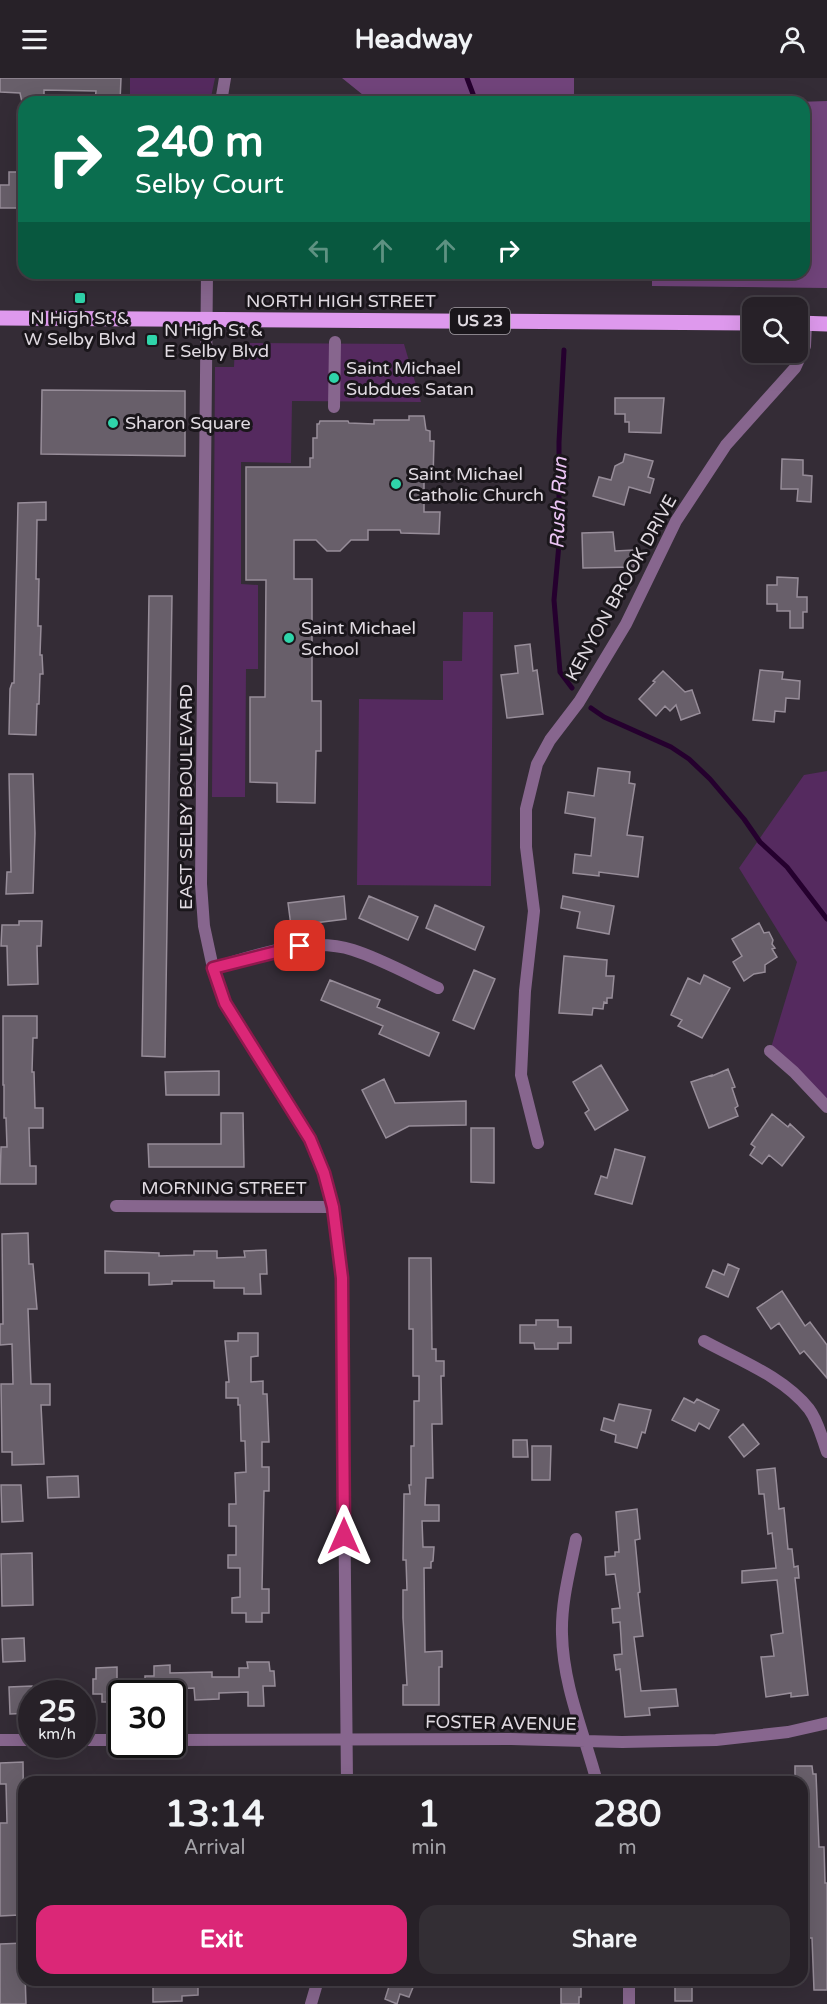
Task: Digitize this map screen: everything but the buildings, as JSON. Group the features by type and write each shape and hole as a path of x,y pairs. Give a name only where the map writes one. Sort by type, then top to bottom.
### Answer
{"main road":[{"name":"NORTH HIGH STREET","path":"0,318 742,323"},
{"path":"808,323 827,324"}],"street":[{"path":"222,96 225,78"},
{"name":"EAST SELBY BOULEVARD","path":"207,279 201,884 204,926 213,968 225,1003 310,1139 324,1173 333,1207 342,1278 346,1776"},
{"path":"334,407 335,342"},
{"name":"KENYON BROOK DRIVE","path":"538,1143 521,1075 525,991 534,911 526,847 526,809 537,764 550,741 579,702 626,624 676,521 726,445 797,363"},
{"path":"213,968 300,946 330,946 354,950 438,988"},
{"path":"770,1051 794,1071 827,1107"},
{"name":"MORNING STREET","path":"116,1206 333,1207"},
{"path":"704,1341 773,1379 792,1393 809,1410 827,1452"},
{"path":"576,1539 564,1597 562,1635 567,1677 595,1776"},
{"name":"FOSTER AVENUE","path":"186,1740 511,1739 585,1742 716,1740 788,1732 827,1723"},
{"path":"0,1740 18,1740"},
{"path":"311,2004 316,1986"},
{"path":"629,1986 629,2004"}],"shaded area":[{"path":"130,78 215,78 211,96 130,96"},
{"path":"342,78 574,78 574,96 364,96"},
{"path":"827,101 827,288 652,286 652,279 810,279 810,102"},
{"path":"235,343 404,344 421,402 292,401 291,463 241,462 241,584 258,585 258,669 246,669 245,797 212,797 215,367 234,367"},
{"path":"463,612 493,612 491,886 357,885 359,699 443,700 443,661 462,661"},
{"path":"827,771 827,1108 770,1051 797,962 739,868 804,775"}],"waterway":[{"name":"Rush Run","path":"467,78 474,96"},
{"name":"Rush Run","path":"564,350 559,442 559,544 554,600 560,672 572,688"},
{"name":"Rush Run","path":"591,708 604,717 671,747 689,759 710,779 760,842 787,867 827,919"}],"place":[{"name":"N High St & W Selby Blvd","path":"80,298"},
{"name":"N High St & E Selby Blvd","path":"152,340"},
{"name":"Saint Michael Subdues Satan","path":"334,378"},
{"name":"Sharon Square","path":"113,423"},
{"name":"Saint Michael Catholic Church","path":"396,484"},
{"name":"Saint Michael School","path":"289,638"}],"route":[{"path":"300,946 213,968 225,1003 310,1139 324,1173 333,1207 342,1278 344,1536"}]}
